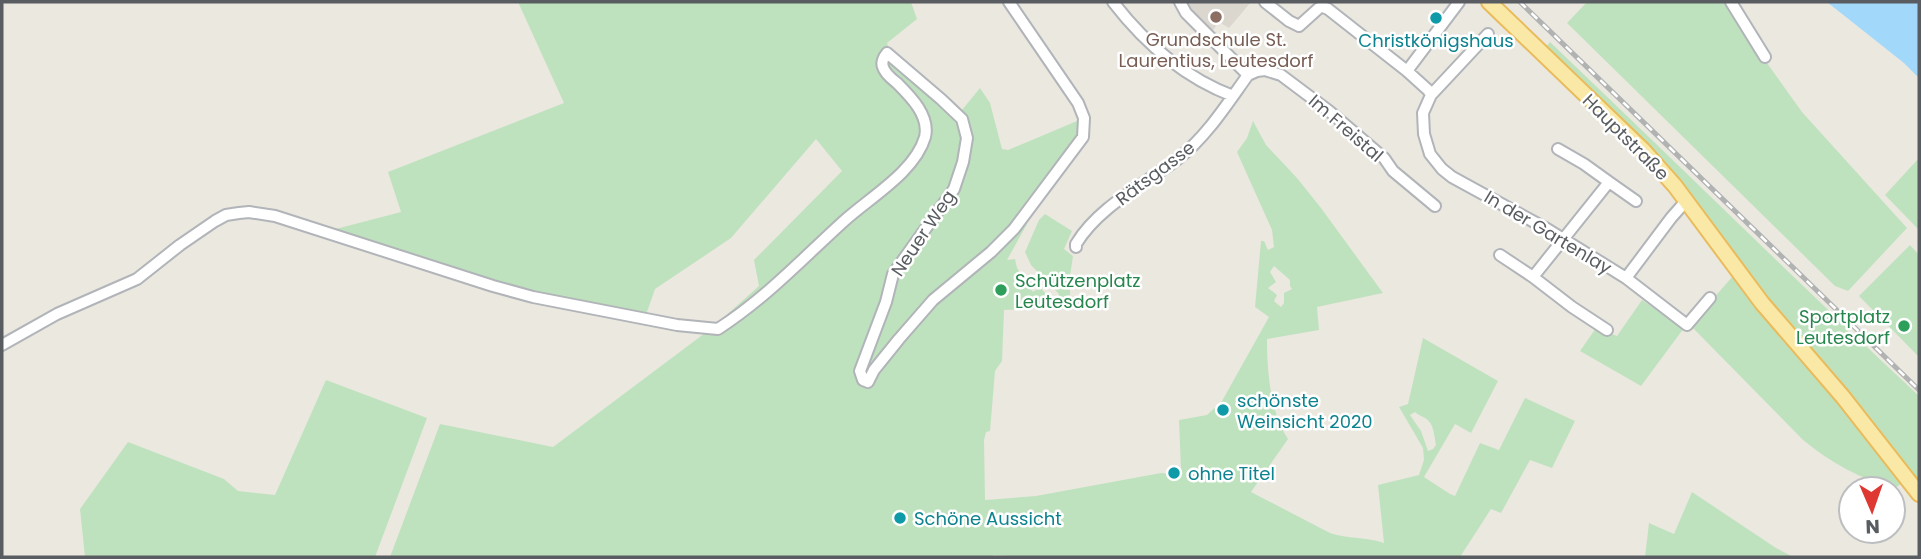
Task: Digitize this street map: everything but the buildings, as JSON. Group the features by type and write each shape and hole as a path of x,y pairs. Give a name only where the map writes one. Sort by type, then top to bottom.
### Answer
{"main road":[{"name":"Hauptstraße","path":"1489,2 1643,150 1686,201 1775,320 1843,397 1919,494"}],"street":[{"name":"Neuer Weg","path":"2,345 57,314 137,279 215,221 233,214 249,212 275,216 533,297 677,325 718,329 772,290 845,220 897,177 919,153 926,129 922,113 905,91 885,72 882,65 887,53 962,119 967,138 954,189 893,274 886,302 860,371 865,382 868,382 899,338 933,300 991,252 1014,229 1083,137 1084,118 1078,103 1009,2"},
{"path":"1113,2 1133,26 1175,65 1217,90 1233,96"},
{"path":"1180,2 1192,19 1248,75"},
{"path":"1265,2 1289,22 1299,26 1319,8 1328,9 1407,71 1431,95 1488,34"},
{"path":"1407,71 1459,2"},
{"path":"1731,2 1765,57"},
{"name":"Im Freistal","path":"1248,75 1265,70 1281,75 1329,111 1384,159 1392,171 1435,206"},
{"name":"Rätsgasse","path":"1076,247 1086,228 1198,141 1248,75"},
{"name":"In der Gartenlay","path":"1431,95 1426,104 1423,123 1430,153 1437,164 1452,177 1564,239 1626,278 1686,325 1710,298"},
{"path":"1558,149 1636,201"},
{"path":"1534,277 1609,182"},
{"path":"1626,278 1686,201"},
{"path":"1500,255 1607,330"}],"shaded area":[{"name":"Grundschule St. Laurentius, Leutesdorf","path":"1183,2 1251,2 1229,28 1219,22 1210,34"}],"green space":[{"path":"518,2 911,2 917,19 887,43 890,50 881,50 880,54 957,116 980,88 990,103 1002,149 1008,150 1077,121 1079,136 1025,207 1027,224 1007,260 1015,259 1017,268 1033,292 1040,287 1053,303 1035,308 1004,310 1002,361 995,371 990,431 986,432 984,440 985,500 1036,496 1161,473 1174,474 1181,470 1179,420 1207,415 1222,401 1269,317 1255,307 1261,241 1264,241 1268,250 1274,247 1272,230 1237,152 1247,138 1253,121 1266,145 1321,208 1383,293 1317,307 1319,330 1267,339 1273,404 1288,439 1251,492 1330,533 1384,543 1378,485 1419,475 1424,460 1423,448 1399,407 1408,404 1423,338 1498,381 1471,433 1455,424 1424,477 1450,494 1455,496 1480,443 1499,450 1525,398 1575,421 1552,468 1530,460 1501,513 1491,509 1460,557 390,557 440,424 553,447 713,327 759,286 754,260 842,171 816,139 731,238 655,289 646,315 528,292 332,230 401,212 388,172 564,103","holes":["1274,266 1290,280 1292,289 1284,293 1281,307 1274,301 1277,295 1268,288 1276,282 1270,272","1415,412 1432,426 1436,445 1433,449 1428,451 1421,431 1410,415"]},
{"path":"1587,2 1729,2 1757,49 1802,112 1907,228 1848,291 1835,286 1567,23"},
{"path":"1550,42 1919,396 1919,482 1752,280 1546,47"},
{"path":"1919,158 1919,230 1885,195"},
{"path":"1045,214 1072,231 1064,249 1073,256 1070,299 1057,299 1059,294 1031,265 1025,252 1039,220"},
{"name":"Sportplatz Leutesdorf","path":"1910,245 1919,255 1919,357 1859,296"},
{"path":"1733,276 1897,475 1859,475 1813,448 1690,325"},
{"path":"1642,300 1684,328 1641,386 1580,351 1596,328 1617,336"},
{"path":"326,380 427,418 375,557 85,557 80,509 128,442 224,479 238,491 275,495"},
{"path":"1692,492 1793,557 1645,557 1649,523 1674,534"}],"water":[{"path":"1827,2 1919,2 1919,78 1904,63"}],"railway":[{"path":"1520,2 1919,390"}],"place":[{"name":"Grundschule St. Laurentius, Leutesdorf","path":"1216,17"},
{"name":"Christkönigshaus","path":"1436,18"},
{"name":"Schützenplatz Leutesdorf","path":"1001,290"},
{"name":"Sportplatz Leutesdorf","path":"1904,326"},
{"name":"schönste Weinsicht 2020","path":"1223,410"},
{"name":"ohne Titel","path":"1174,473"},
{"name":"Schöne Aussicht","path":"900,518"}]}
